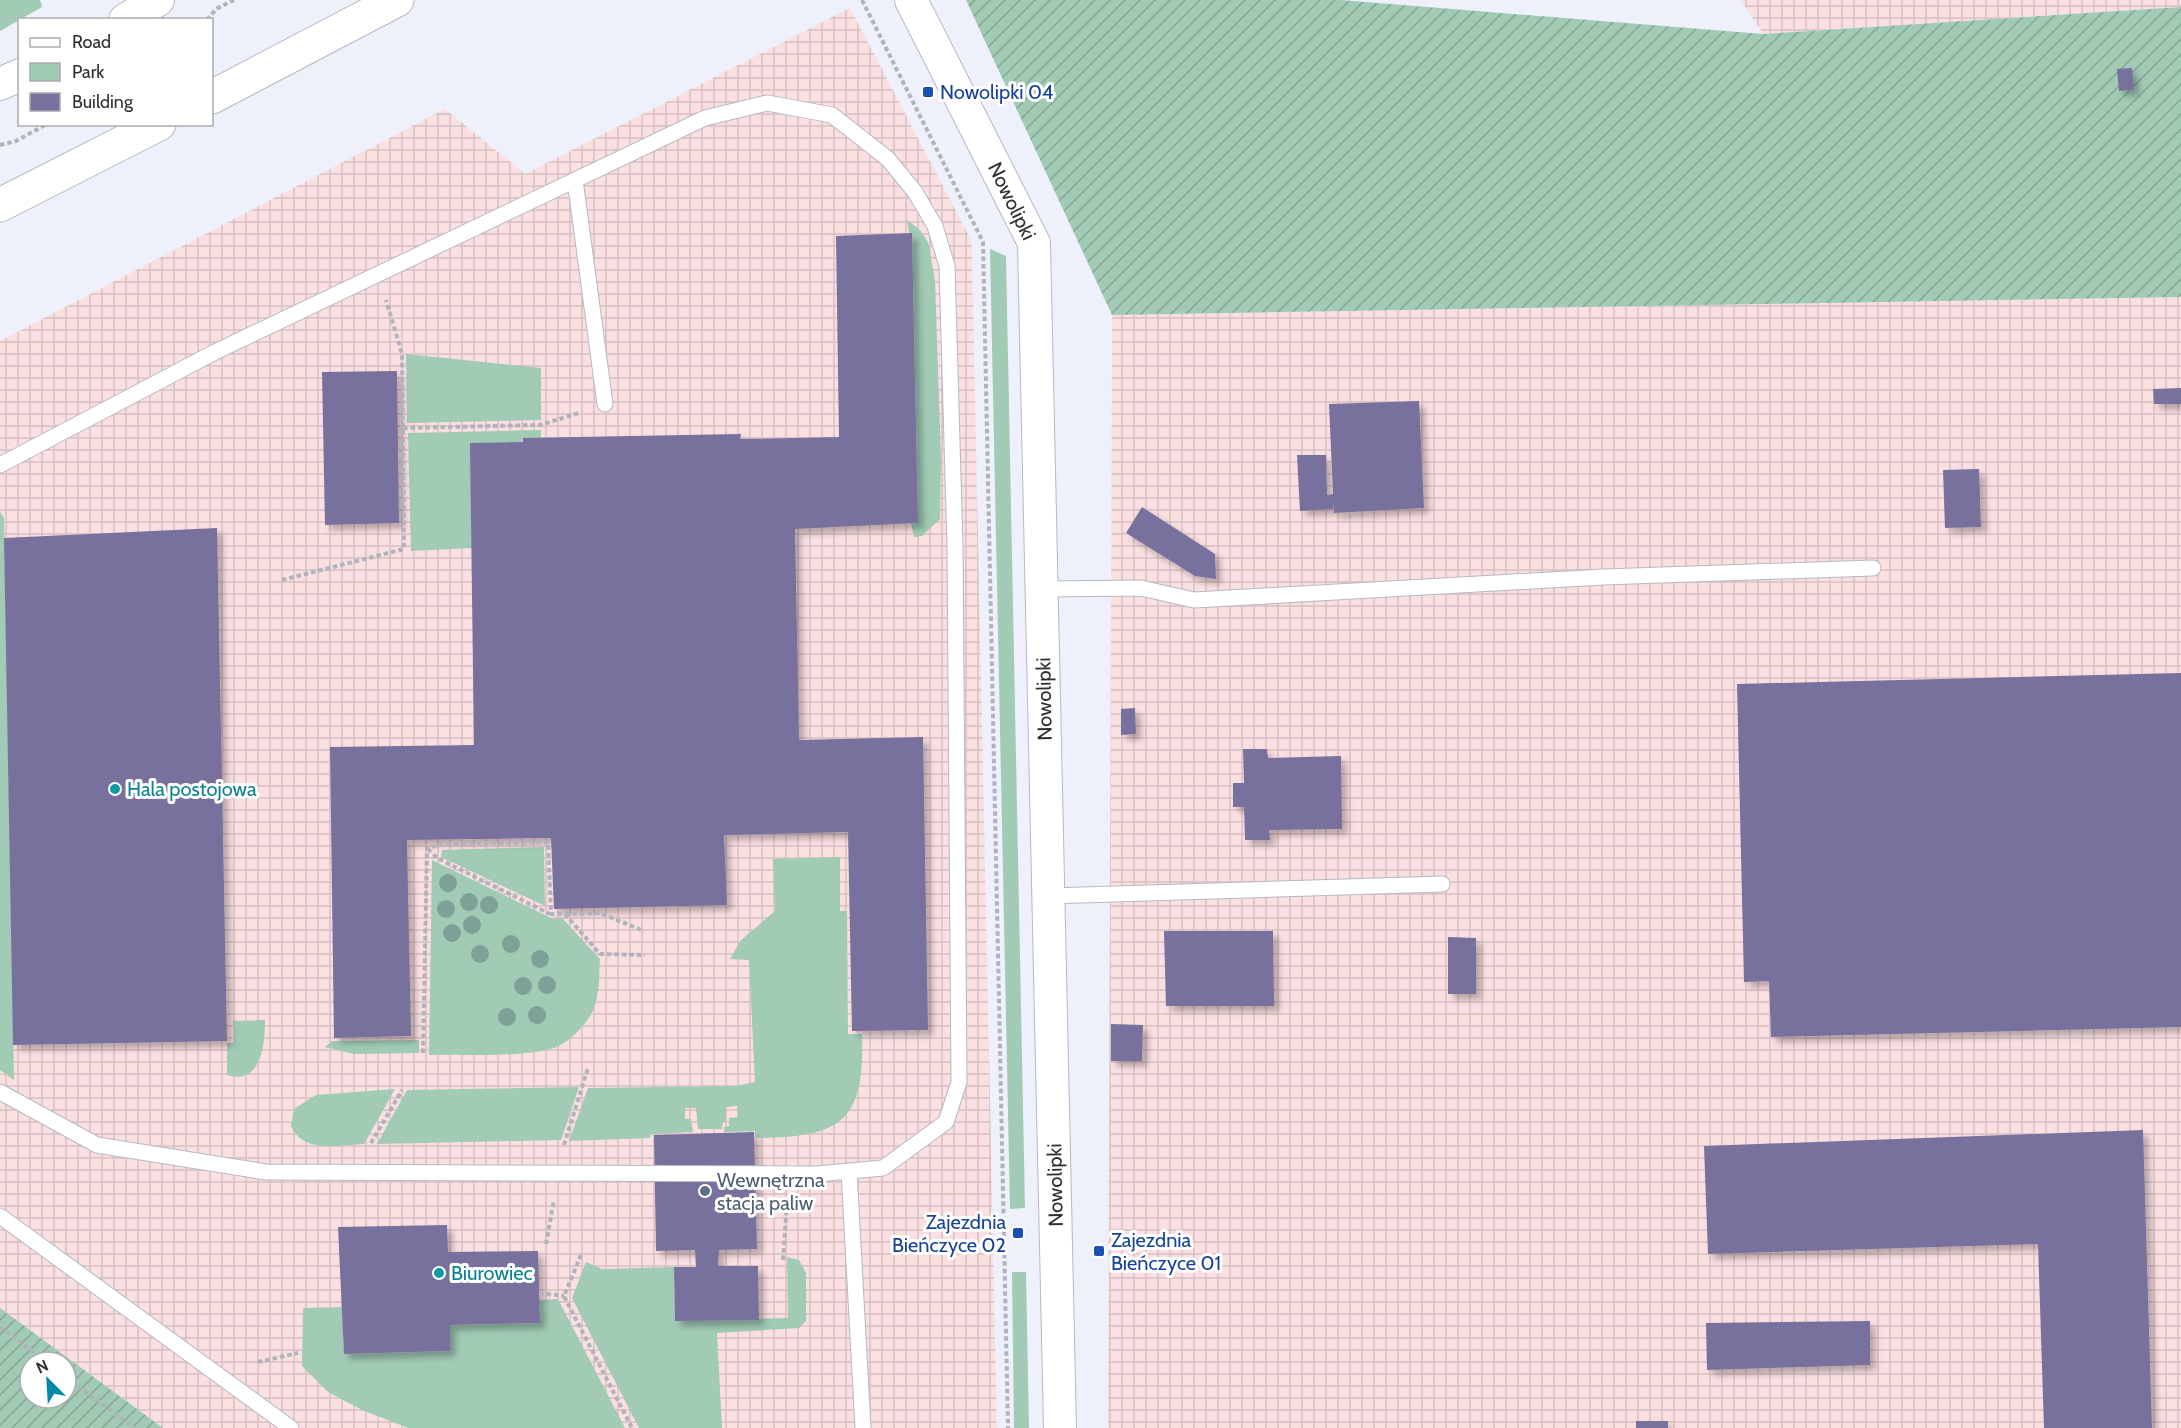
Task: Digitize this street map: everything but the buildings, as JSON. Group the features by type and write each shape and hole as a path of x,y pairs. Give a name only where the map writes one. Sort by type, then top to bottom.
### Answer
{"main road":[{"path":"213,96 397,0"},
{"path":"0,205 155,126"}],"street":[{"path":"128,18 158,0"},
{"name":"Nowolipki","path":"911,0 1034,243 1060,1428"},
{"path":"0,84 18,76"}],"lane":[{"path":"0,465 215,352 705,118 767,104 832,115 888,159 915,192 935,226 947,266 955,547 959,1082 946,1122 884,1168 849,1171 789,1174 266,1172 97,1145 0,1092"},
{"path":"575,180 605,404"},
{"path":"1042,589 1141,588 1194,600 1603,577 1873,568"},
{"path":"1048,896 1442,884"},
{"path":"849,1171 863,1428"},
{"path":"0,1216 291,1428"}],"path":[{"path":"209,18 216,9 234,0"},
{"path":"0,145 16,141 42,126"},
{"path":"282,580 404,549 402,354 379,274"},
{"path":"403,428 540,425 605,404"},
{"path":"427,848 443,844 548,842 551,914"},
{"path":"427,848 437,858 551,914 600,913 644,932"},
{"path":"423,1053 427,848"},
{"path":"564,913 600,954 645,956"},
{"path":"565,1141 588,1068"},
{"path":"371,1143 402,1090"},
{"path":"783,1260 789,1174"},
{"path":"581,1255 564,1296 632,1428"},
{"path":"539,1293 564,1296"},
{"path":"0,1327 30,1350"},
{"path":"258,1362 298,1353"},
{"path":"78,1386 134,1428"}],"shaded area":[{"path":"1741,0 2181,0 2181,7 1763,34"},
{"path":"850,8 971,240 997,1428 163,1428 78,1365 78,1350 57,1350 0,1308 0,341 445,109 525,174"},
{"path":"2181,297 2181,1428 1108,1428 1112,315"}],"green space":[{"path":"0,0 40,0 42,7 23,18 18,18 18,21 0,31"},
{"path":"966,0 1341,0 1763,34 2181,7 2181,297 1112,315"},
{"path":"907,220 920,230 928,242 935,280 941,459 940,519 922,536 914,537 911,523 918,523 912,233 909,233"},
{"path":"990,249 1006,256 1025,1208 1010,1209"},
{"path":"406,354 541,368 541,420 407,423"},
{"path":"541,430 541,438 523,438 472,548 411,551 408,433"},
{"path":"0,512 4,518 14,1080 0,1070"},
{"path":"544,847 545,906 441,857 442,850"},
{"path":"840,857 840,911 847,911 848,1034 862,1034 862,1064 858,1088 852,1106 842,1119 827,1128 808,1134 755,1138 755,1131 724,1132 724,1127 729,1126 729,1118 738,1117 737,1106 726,1107 726,1122 723,1122 722,1129 698,1129 696,1108 685,1108 685,1119 691,1119 693,1132 651,1134 650,1138 569,1141 588,1088 736,1086 755,1082 749,960 730,959 741,940 775,911 773,859"},
{"path":"432,860 553,919 562,918 600,959 598,991 593,1010 582,1027 571,1038 554,1048 525,1053 429,1055"},
{"path":"265,1020 262,1050 254,1068 248,1074 239,1077 227,1075 227,1043 234,1043 233,1021"},
{"path":"419,1040 419,1053 354,1054 325,1047 332,1041"},
{"path":"579,1087 561,1140 377,1144 407,1090"},
{"path":"395,1089 364,1144 323,1146 313,1144 304,1141 291,1126 294,1109 316,1095"},
{"path":"787,1257 799,1260 806,1273 806,1321 799,1328 717,1333 722,1428 639,1428 572,1298 586,1262 602,1269 674,1267 675,1321 788,1318"},
{"path":"1012,1272 1026,1272 1029,1428 1014,1428"},
{"path":"558,1299 625,1428 408,1428 362,1410 328,1392 302,1366 303,1308 342,1307 344,1354 450,1351 450,1325 540,1323 539,1300"},
{"path":"0,1308 57,1350 18,1350 18,1410 78,1410 78,1365 163,1428 0,1428"}],"place":[{"name":"Nowolipki 04","path":"928,92"},
{"name":"Hala postojowa","path":"115,789"},
{"name":"Wewnętrzna stacja paliw","path":"705,1191"},
{"name":"Zajezdnia Bieńczyce 02","path":"1018,1233"},
{"name":"Zajezdnia Bieńczyce 01","path":"1099,1251"},
{"name":"Biurowiec","path":"439,1273"}]}
